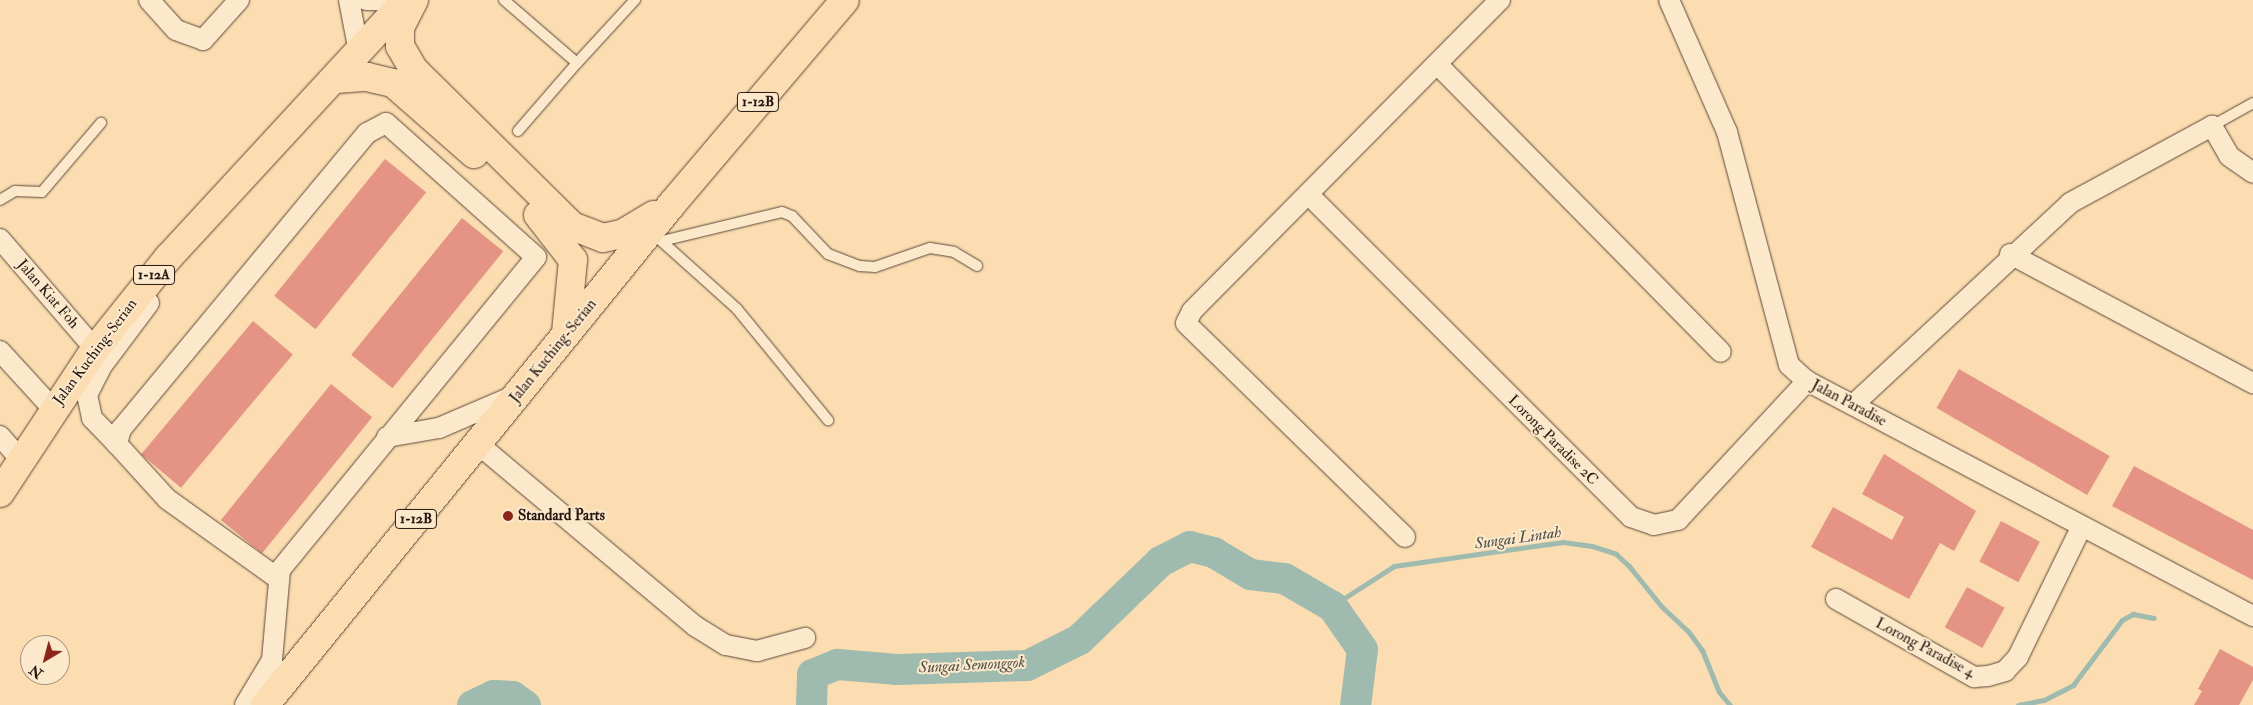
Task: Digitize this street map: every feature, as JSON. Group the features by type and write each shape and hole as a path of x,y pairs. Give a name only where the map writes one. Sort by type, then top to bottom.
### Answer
{"highway":[{"name":"Jalan Kuching-Serian","path":"0,494 53,408 95,349 168,258 336,79 406,0"},
{"path":"414,0 400,28 400,46 414,70 572,226 603,238 622,234 672,204"},
{"name":"Jalan Kuching-Serian","path":"265,705 518,395 566,333 656,236 672,204 845,0"},
{"path":"336,79 367,77 393,83 422,105 555,232 573,260 566,333"}],"street":[{"path":"149,0 180,33 204,40 239,0"},
{"path":"348,0 360,52"},
{"path":"366,0 406,0"},
{"path":"1405,537 1186,324 1192,312 1500,0"},
{"name":"Jalan Paradise","path":"1669,0 1727,132 1789,365 1807,381 2082,528 2253,616"},
{"path":"1437,64 1721,352"},
{"path":"276,577 206,531 167,499 92,418 87,395 101,367 296,121"},
{"path":"117,444 121,429 368,133 380,124 397,128 536,257"},
{"path":"1853,405 2010,254 2070,203 2212,126 2229,156 2253,173"},
{"name":"Lorong Paradise 2C","path":"1308,194 1631,517 1654,525 1678,520 1807,381"},
{"path":"245,705 272,660 278,626 276,577 387,437 555,232"},
{"name":"Jalan Kiat Foh","path":"0,239 95,349"},
{"path":"2010,254 2253,383"},
{"path":"0,351 53,408"},
{"path":"387,437 439,428 518,395"},
{"path":"0,436 21,460"},
{"path":"478,444 695,626 726,645 757,651 805,638"},
{"name":"Lorong Paradise 4","path":"1836,599 1974,677 1988,676 2005,671 2018,657 2082,528"}],"lane":[{"path":"504,0 577,63"},
{"path":"518,131 635,0"},
{"path":"2212,126 2253,103"},
{"path":"0,200 15,191 42,192 101,123"},
{"path":"656,236 782,212 792,216 828,254 860,266 875,268 930,248 954,252 976,266"},
{"path":"656,236 737,309 828,420"}],"building":[{"path":"385,159 426,192 315,329 274,296"},
{"path":"462,218 503,251 392,388 351,355"},
{"path":"253,321 293,354 181,488 141,454"},
{"path":"1959,369 2110,456 2087,495 1936,408"},
{"path":"331,384 372,417 262,553 221,520"},
{"path":"1884,454 1976,511 1954,551 1940,543 1909,599 1811,547 1833,507 1892,540 1904,517 1862,494"},
{"path":"2134,466 2253,530 2253,580 2112,506"},
{"path":"2001,521 2040,542 2018,582 1979,562"},
{"path":"1967,587 2005,608 1982,648 1945,627"},
{"path":"2220,649 2253,667 2253,680 2239,705 2194,705 2202,691 2198,689"}],"waterway":[{"name":"Sungai Lintah","path":"1332,606 1394,566 1563,542 1592,546 1616,554 1629,566 1661,606 1688,631 1702,650 1719,692 1730,705"},
{"name":"Sungai Semonggok","path":"811,705 812,674 837,664 897,669 1027,665 1079,639 1160,561 1189,546 1213,552 1250,574 1284,578 1332,606 1362,649 1355,705"},
{"name":"Sungai Lintah","path":"2018,705 2044,700 2073,685 2122,620 2133,614 2154,618"},
{"name":"Sungai Semonggok","path":"472,705 493,695 512,696 525,705"}],"place":[{"name":"Standard Parts","path":"508,516"}]}
